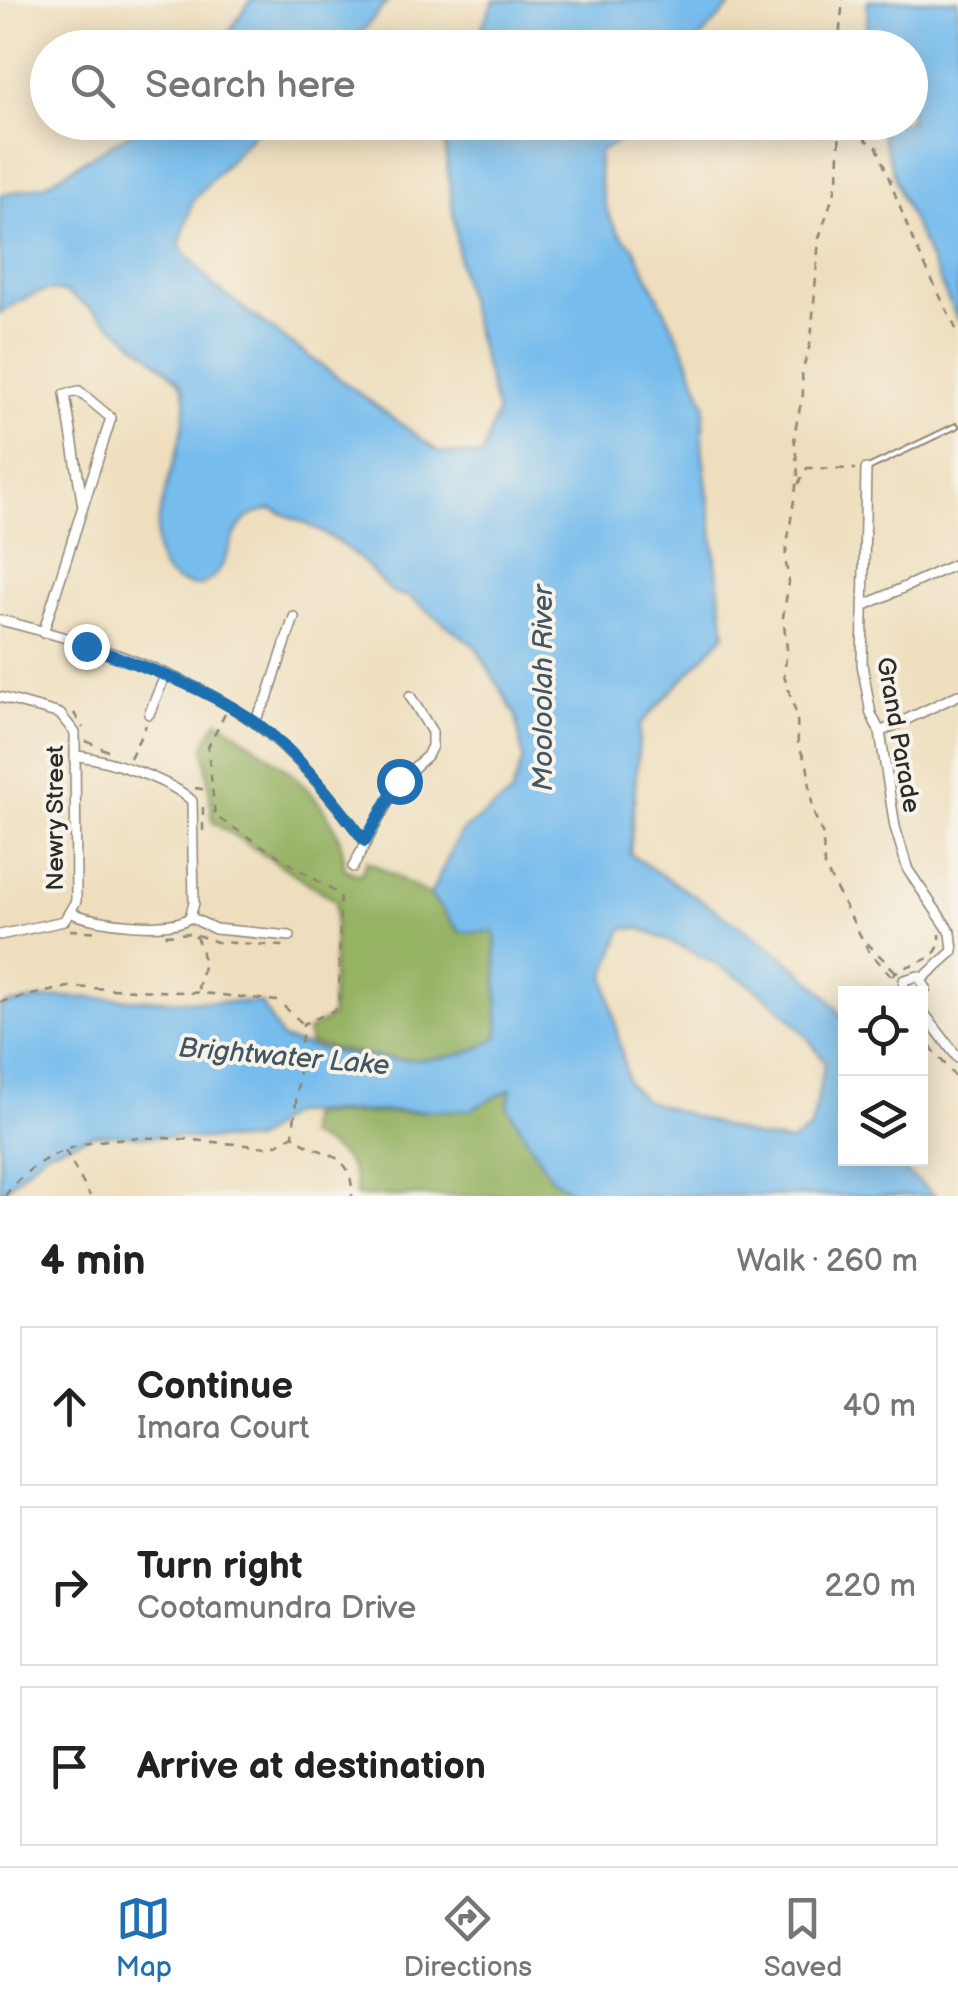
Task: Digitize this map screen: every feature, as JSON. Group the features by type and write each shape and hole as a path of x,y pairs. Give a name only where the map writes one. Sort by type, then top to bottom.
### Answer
{"street":[{"path":"44,632 83,507 110,418 79,391 66,394 83,507"},
{"name":"Grand Parade","path":"866,469 862,664 871,714 880,732 882,763 908,870 952,930"},
{"path":"863,606 958,564"},
{"path":"254,722 267,699 294,616"},
{"path":"0,620 165,676 254,722 290,755 365,841"},
{"path":"149,714 165,676"},
{"path":"880,732 958,695"},
{"path":"353,867 399,781 427,756 432,746 432,732 410,696"},
{"name":"Newry Street","path":"0,697 68,719 75,733 72,913 64,921 0,935"},
{"path":"75,756 95,758 128,770 182,792 192,801 194,919"},
{"path":"72,913 91,922 175,925 194,919 215,929 290,936"},
{"path":"922,979 953,952 952,930"},
{"path":"899,985 912,976 922,979 925,986"},
{"path":"928,1019 958,1058"}],"lane":[{"path":"866,469 956,426"}],"path":[{"path":"840,30 843,0"},
{"path":"839,140 838,182 820,238 812,341 802,372 803,394 794,435 797,485 785,558 789,582 782,617 787,649 784,676 797,716 798,746 807,763 813,811 823,836 824,866 866,943 899,985"},
{"path":"866,140 877,146 913,241 958,334"},
{"path":"797,485 807,468 866,469"},
{"path":"228,708 208,747 215,816 340,895 339,999 335,1010 302,1024"},
{"path":"74,712 88,744 130,760 149,714"},
{"path":"198,794 193,787 210,790"},
{"path":"202,801 203,842"},
{"path":"194,919 192,934 203,951 204,975 198,987 202,993"},
{"path":"67,930 116,932"},
{"path":"896,972 933,954 941,941 938,931 952,930"},
{"path":"160,934 192,934 217,942 280,947 290,943 290,936"},
{"path":"866,943 896,972 899,985"},
{"path":"0,1002 68,987 202,993 278,1001 302,1024 293,1135 272,1147 123,1138 90,1140 34,1164 6,1196"},
{"path":"928,1044 958,1080"},
{"path":"293,1135 338,1158 352,1176 352,1196"},
{"path":"65,1149 90,1196"}],"green space":[{"path":"218,720 280,764 318,801 341,845 344,869 360,875 367,861 430,895 460,932 495,931 499,1036 478,1049 431,1060 381,1057 309,1043 308,1031 331,1017 336,901 213,822 204,745"},
{"path":"512,1088 508,1107 551,1178 578,1196 356,1196 349,1165 327,1146 307,1136 308,1116 440,1110 490,1099"}],"water":[{"path":"251,0 389,0 363,30 231,30"},
{"path":"494,0 736,0 708,30 481,30"},
{"path":"868,0 958,0 958,321 900,194 883,140 928,140 928,30 867,30"},
{"path":"119,140 248,140 193,200 179,246 216,288 439,452 482,456 497,412 461,276 444,140 622,140 599,152 605,204 616,228 633,246 684,349 705,403 702,446 725,634 640,725 630,854 783,957 834,1005 838,1012 838,1166 899,1166 936,1196 578,1196 551,1178 508,1107 511,1089 470,1110 290,1113 254,1141 96,1134 44,1152 0,1194 0,1007 7,1004 61,997 261,1003 282,1039 393,1059 452,1056 477,1049 499,1036 495,932 460,932 430,895 460,833 511,795 523,759 516,716 476,647 408,596 389,589 355,555 308,525 272,509 255,514 236,532 222,567 213,577 200,586 172,578 159,561 157,535 180,441 185,412 183,388 127,337 64,292 38,293 0,313 0,195 44,185","holes":["639,928 743,980 788,1016 825,1063 811,1129 790,1142 756,1137 644,1100 628,1083 605,975 623,929"]}],"route":[{"path":"86,646 165,676 254,722 290,755 365,841 399,781"}],"water label":[{"name":"Mooloolah River","path":"543,688"},
{"name":"Brightwater Lake","path":"284,1057"}]}
